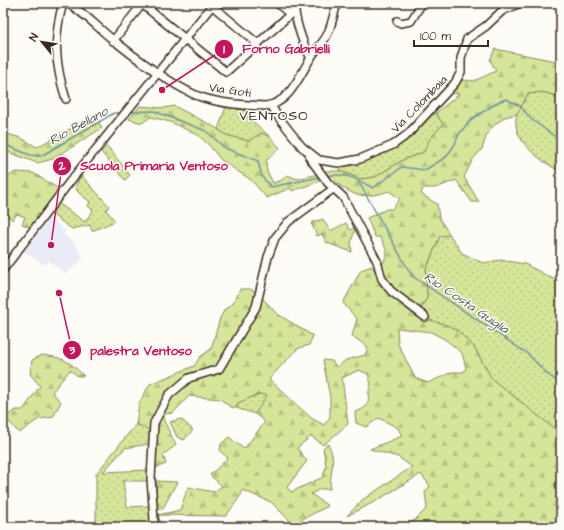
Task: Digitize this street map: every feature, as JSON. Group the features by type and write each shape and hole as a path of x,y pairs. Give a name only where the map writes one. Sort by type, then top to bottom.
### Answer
{"street":[{"path":"62,3 57,24 56,58 58,72 66,99"},
{"name":"Via Goti","path":"67,3 83,14 113,41 181,87 206,99 239,104 271,105"},
{"path":"113,41 143,3 226,72 258,44 293,9"},
{"path":"277,3 293,9 311,58"},
{"path":"271,105 281,99 298,82 311,58 328,32 337,3"},
{"path":"397,20 401,23 411,21 422,3"},
{"path":"3,270 68,184 212,4 258,44"},
{"name":"Via Colombaia","path":"301,146 319,160 339,163 360,159 393,145 408,134 455,83 461,72 461,58 467,39 486,26 502,11 518,4"},
{"name":"Via Colombaia","path":"271,105 276,114 323,176 343,197 357,220 377,261 382,279 391,291 425,318"},
{"path":"153,527 154,520 151,479 154,423 169,395 189,378 219,369 256,307 268,257 275,238 288,222 333,188"}],"shaded area":[{"path":"48,218 66,231 63,234 73,242 84,258 66,274 49,261 45,265 23,251"}],"green space":[{"path":"495,49 561,62 561,97 542,92 528,94 517,114 505,117 493,126 487,134 482,149 473,159 464,177 479,202 472,202 456,180 436,188 423,188 421,194 437,204 439,218 450,235 440,236 426,269 427,298 420,310 395,290 386,279 379,263 384,262 387,251 380,237 375,237 367,218 387,209 392,209 400,199 389,191 362,196 354,194 330,178 324,171 340,171 361,179 375,177 403,160 424,152 429,140 443,124 436,113 459,94 450,93 463,80 474,81 496,71 490,60"},
{"path":"542,92 561,97 561,172 536,156 522,141 518,132 516,123 517,113 528,94"},
{"path":"140,106 164,108 174,106 213,126 226,135 249,141 261,133 269,136 280,148 266,161 267,171 273,183 282,180 287,175 297,179 319,174 323,180 292,191 290,188 267,198 251,180 221,160 209,145 198,135 170,122 151,117 142,123 129,119"},
{"path":"226,107 248,111 246,115 269,136 261,134 249,141 226,135 218,129"},
{"path":"436,113 443,124 430,140 424,152 403,160 375,177 361,179 340,171 341,166 375,156 423,120"},
{"path":"95,115 102,128 53,159 37,163 3,150 3,133 21,138 37,147"},
{"path":"107,146 130,175 125,180 101,152"},
{"path":"15,172 33,173 59,189 32,228 22,224 25,217 17,214 12,220 3,209 3,180"},
{"path":"81,175 109,206 106,210 115,221 92,231 90,225 72,229 51,214 58,203 85,222 93,210 88,206 90,202 79,193 75,187"},
{"path":"323,219 330,231 346,223 350,230 356,226 351,243 352,252 327,243 322,234 317,236 311,223"},
{"path":"440,235 450,235 462,253 483,263 500,260 525,264 561,283 561,434 492,379 474,347 416,316 427,298 426,270"},
{"path":"372,266 386,291 416,316 450,326 458,331 474,347 492,379 561,434 561,527 403,527 415,520 427,508 425,492 430,486 421,474 376,501 347,516 362,500 412,467 398,457 370,449 402,436 398,428 379,418 366,427 356,423 355,412 361,410 367,404 371,384 368,374 359,370 342,378 348,424 323,445 311,436 297,448 307,461 287,487 291,492 323,477 326,466 323,448 328,444 333,460 330,489 320,489 311,494 328,506 293,524 271,502 242,490 241,495 226,516 158,515 180,510 188,487 214,492 222,486 210,475 228,458 220,451 221,444 229,437 244,449 265,422 255,414 267,395 259,394 238,403 236,408 231,407 220,399 189,396 173,413 164,414 164,421 176,445 163,455 166,464 155,468 150,430 136,424 139,403 150,384 194,366 200,357 211,349 220,318 225,309 233,303 240,289 250,289 257,292 276,313 313,336 309,345 297,349 269,379 311,418 324,425 330,417 330,398 323,360 332,361 337,367 346,360 365,355 368,347 352,336 357,319 343,303 361,270","holes":["397,328 431,332 446,340 462,353 466,368 464,372 452,372 428,383 415,378 398,344"]},
{"path":"42,355 56,357 69,363 84,376 78,376 70,370 52,392 61,402 53,417 39,419 19,433 5,417 16,410 23,410 40,386 30,374 32,360"},
{"path":"259,394 268,395 255,414 236,408 238,403"},
{"path":"181,419 193,430 184,440 177,437 170,422"},
{"path":"136,424 150,430 149,444 125,448 103,472 148,470 148,481 123,481 127,507 150,506 152,523 148,527 105,527 105,523 96,523 96,474"},
{"path":"156,481 177,482 162,510 157,508"},
{"path":"158,515 162,527 148,527"}],"waterway":[{"name":"Rio Bellano","path":"326,176 339,175 350,177 373,188 402,167 425,170 446,157 454,146 459,134 472,119 498,102 506,99 520,106 531,119 561,141"},
{"name":"Rio Bellano","path":"130,112 154,111 206,131 225,148 258,161 262,177 271,187 320,177"},
{"name":"Rio Bellano","path":"3,144 30,155 41,156 114,113 122,113"},
{"name":"Rio Costa Guiglia","path":"357,179 412,276 528,354 547,374 561,384"}],"place":[{"name":"Forno Gabrielli","path":"162,90"},
{"name":"Scuola Primaria Ventoso","path":"51,245"},
{"name":"palestra Ventoso","path":"59,293"}],"district":[{"name":"VENTOSO","path":"274,115"}]}
